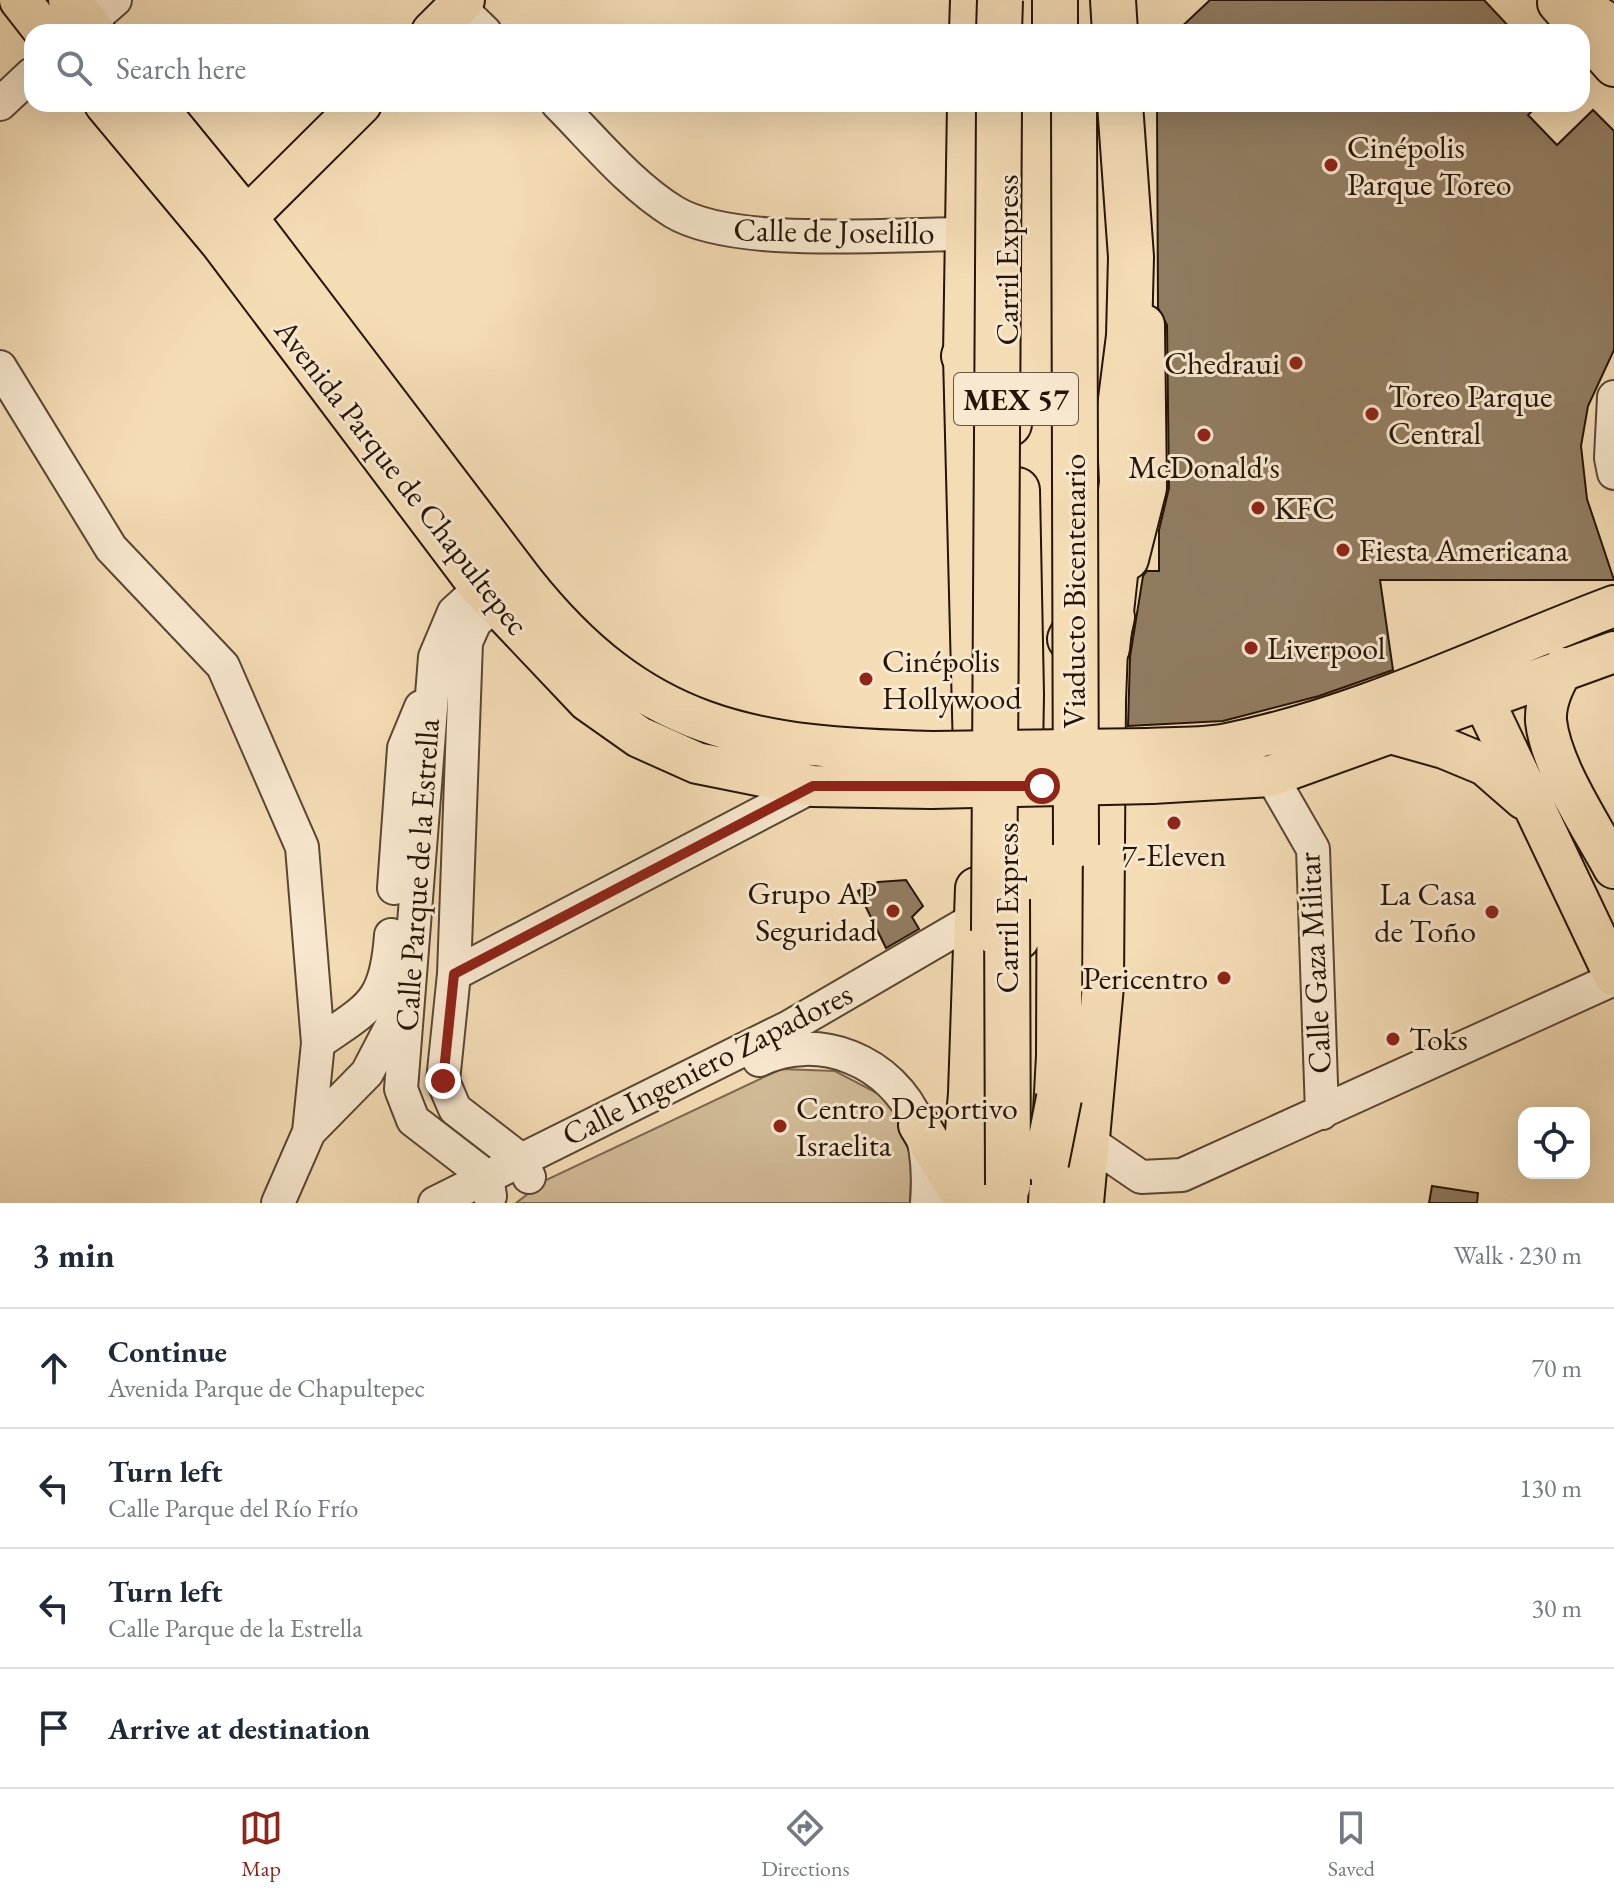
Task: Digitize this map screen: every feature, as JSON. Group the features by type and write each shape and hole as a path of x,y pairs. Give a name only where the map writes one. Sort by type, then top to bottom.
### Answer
{"highway":[{"path":"998,24 1000,0"},
{"path":"1009,0 1009,24"},
{"path":"1002,24 1017,0"},
{"path":"1017,0 1018,24"},
{"path":"1055,0 1055,24"},
{"path":"1074,0 1074,24"},
{"path":"1102,0 1102,24"},
{"path":"1113,0 1114,24"},
{"path":"1569,0 1614,30"},
{"path":"1609,0 1614,5"},
{"path":"988,1200 992,1113 985,924 999,112"},
{"name":"Carril Express","path":"988,1200 1008,112"},
{"name":"MEX 57","path":"988,1200 1010,1127 1015,1029 1021,694 1016,435 1018,112"},
{"name":"MEX 57","path":"1051,1203 1062,924 1056,112"},
{"name":"Viaducto Bicentenario","path":"988,1200 1071,1034 1077,983 1074,112"},
{"path":"1059,492 1098,378 1103,112"},
{"path":"1121,112 1138,337 1130,423 1137,486"},
{"path":"1061,656 1102,579 1118,516 1122,372 1104,168"},
{"path":"1122,372 1129,336 1131,257"},
{"path":"964,356 1016,435"},
{"path":"1107,648 1113,582 1137,486 1147,410"},
{"path":"1056,1105 1068,1136 1068,1203"}],"main road":[{"path":"20,0 39,24"},
{"path":"970,24 971,0"},
{"path":"1130,0 1133,24"},
{"path":"1555,0 1576,24"},
{"path":"1590,39 1614,66"},
{"name":"Avenida Parque de Chapultepec","path":"113,112 234,231"},
{"name":"Avenida Parque de Chapultepec","path":"159,112 234,231 588,701 639,737 697,763 837,750 932,770 1042,786 1150,766"},
{"path":"234,231 353,112"},
{"path":"968,112 964,356 985,924 969,1093 988,1200"},
{"path":"1083,1203 1103,986 1107,648 1146,488 1147,410 1137,112"},
{"path":"932,770 1150,766 1271,776 1387,732 1614,606"},
{"path":"1150,766 1474,681 1563,668 1614,652"},
{"path":"1563,668 1551,690 1546,720 1559,762 1614,868"},
{"path":"1474,681 1614,977"},
{"path":"1387,732 1444,748 1485,765 1535,810"},
{"name":"Avenida Parque de Chapultepec","path":"758,758 813,786 932,770"},
{"path":"919,1125 988,1200"}],"street":[{"path":"0,104 24,82"},
{"name":"Calle de Joselillo","path":"566,112 660,202 712,228 752,233 964,234"},
{"path":"0,367 111,548 223,666 302,847 318,1043 309,1132 278,1203"},
{"path":"1614,397 1611,458 1614,473"},
{"name":"Calle Parque de la Estrella","path":"485,1192 413,1120 401,1089 431,681 442,633 454,612 501,584"},
{"name":"Calle Parque de la Estrella","path":"501,584 475,622 466,642 454,974 443,1081 455,1109 525,1168"},
{"path":"318,1043 366,1010 388,977 404,748 431,681"},
{"name":"Calle Gaza Militar","path":"1271,776 1313,849 1322,1113"},
{"path":"454,974 813,786"},
{"name":"Calle Ingeniero Zapadores","path":"435,1203 485,1192 525,1168 698,1081 789,1027 985,924"},
{"path":"1087,1140 1141,1177 1182,1175 1614,977"},
{"path":"309,1132 367,1073 409,993"},
{"path":"405,1037 449,1030"},
{"name":"Calle Ingeniero Zapadores","path":"698,1081 734,1072 767,1056 799,1047 838,1052 880,1075 902,1097 919,1125"}],"shaded area":[{"name":"Centro Deportivo Israelita","path":"781,1069 835,1071 892,1101 912,1152 910,1203 516,1203 546,1180"}],"building":[{"path":"1210,0 1484,0 1506,24 1184,24"},
{"name":"Toreo Parque Central","path":"1593,110 1614,131 1614,350 1588,406 1581,446 1587,499 1614,580 1380,580 1393,670 1319,696 1223,721 1128,726 1130,657 1143,576 1147,571 1159,571 1159,530 1169,488 1167,325 1158,308 1157,112 1531,112 1528,115 1557,145"},
{"name":"Grupo AP Seguridad","path":"906,880 923,906 912,917 919,929 886,948 858,891 878,882"},
{"path":"1432,1186 1478,1193 1477,1203 1429,1203"}],"place":[{"name":"Cinépolis Parque Toreo","path":"1331,165"},
{"name":"Chedraui","path":"1296,363"},
{"name":"Toreo Parque Central","path":"1372,414"},
{"name":"McDonald's","path":"1204,435"},
{"name":"KFC","path":"1258,508"},
{"name":"Fiesta Americana","path":"1343,550"},
{"name":"Liverpool","path":"1251,648"},
{"name":"Cinépolis Hollywood","path":"866,679"},
{"name":"7-Eleven","path":"1174,823"},
{"name":"Grupo AP Seguridad","path":"893,911"},
{"name":"La Casa de Toño","path":"1492,912"},
{"name":"Pericentro","path":"1224,978"},
{"name":"Toks","path":"1393,1039"},
{"name":"Centro Deportivo Israelita","path":"780,1126"}],"route":[{"path":"443,1081 454,974 813,786 1042,786"}]}
